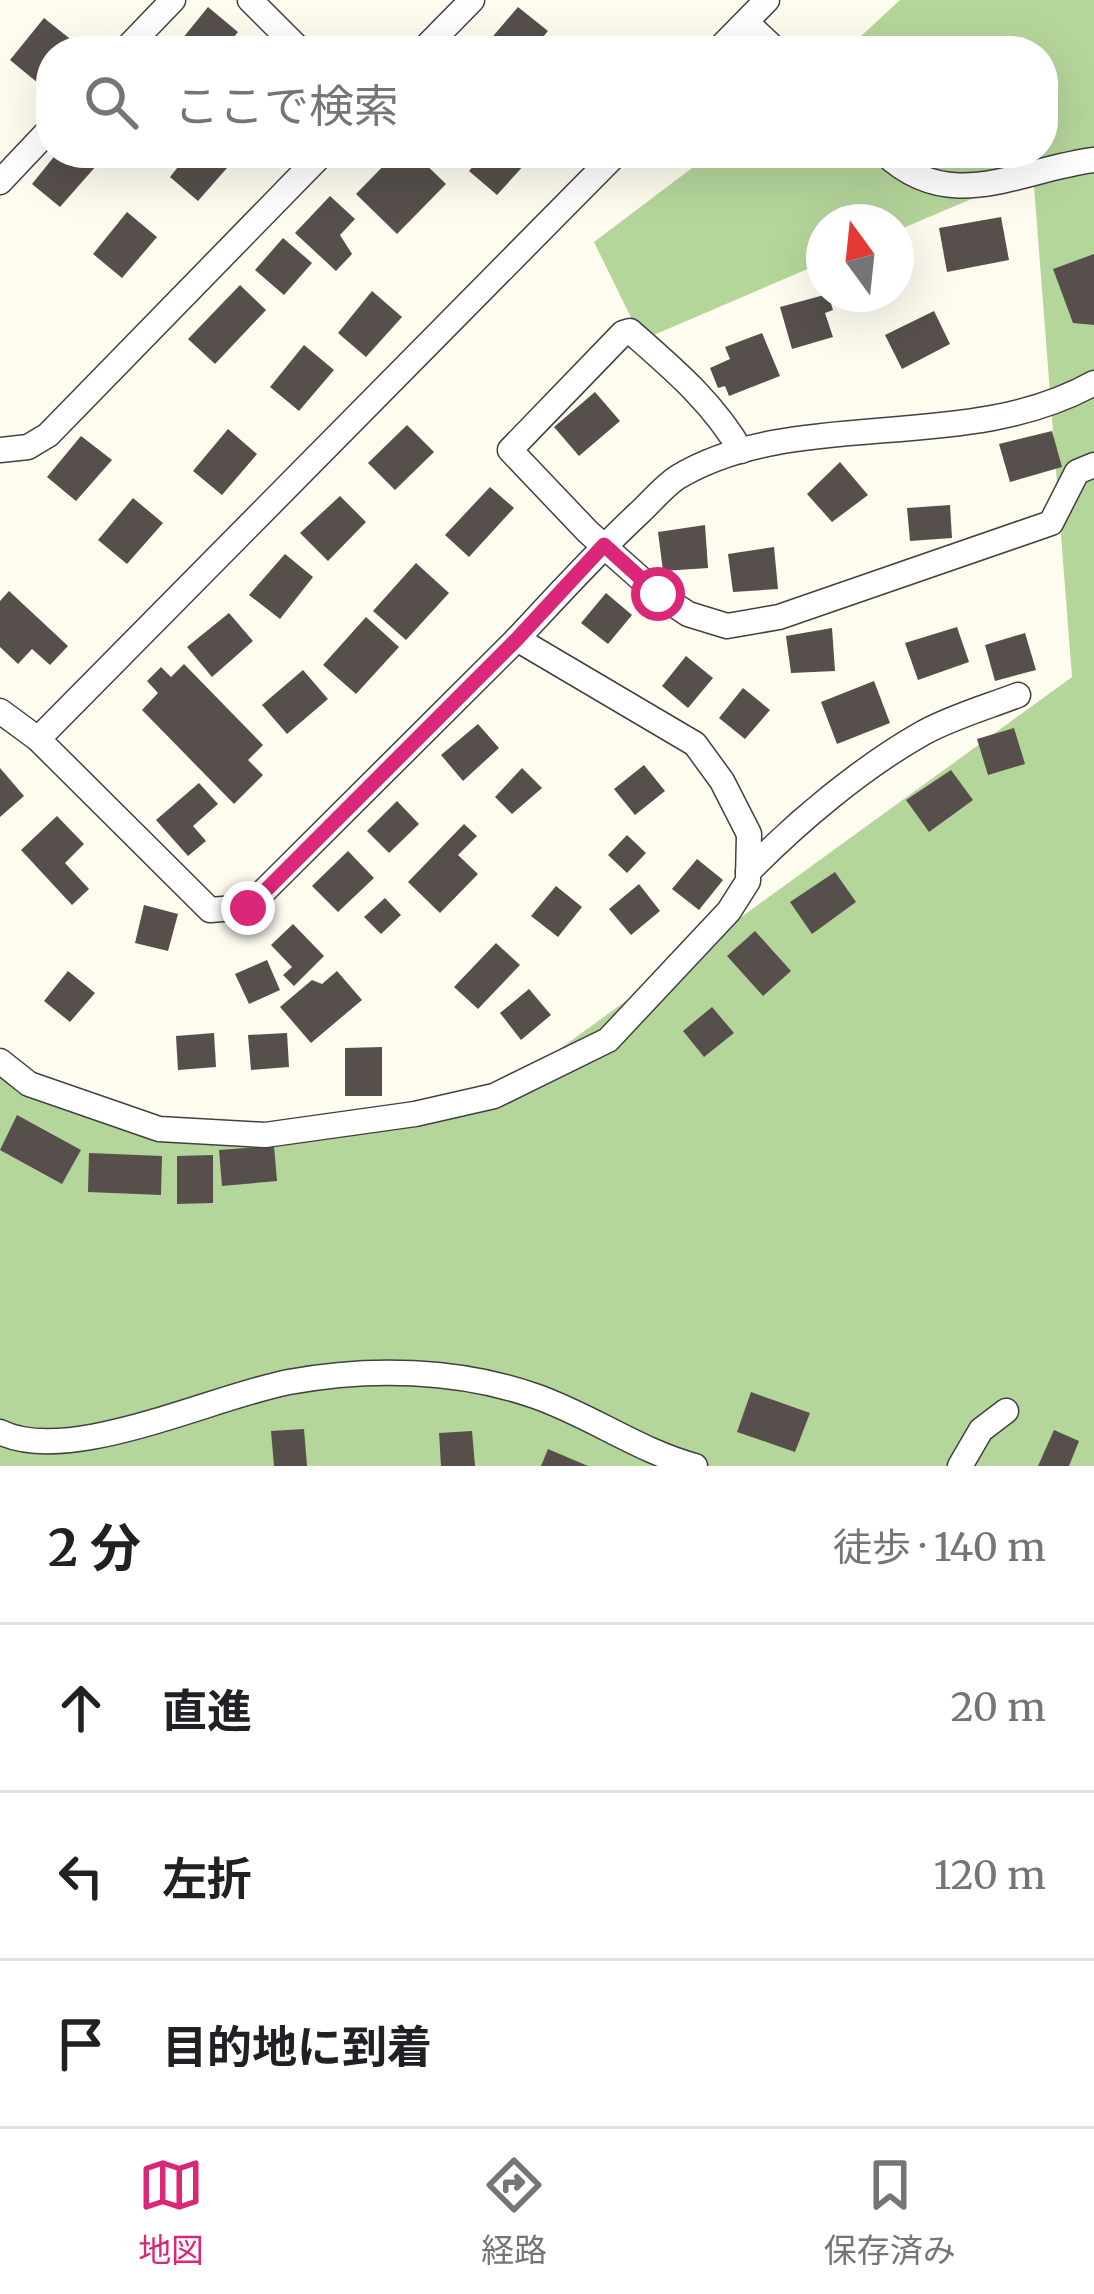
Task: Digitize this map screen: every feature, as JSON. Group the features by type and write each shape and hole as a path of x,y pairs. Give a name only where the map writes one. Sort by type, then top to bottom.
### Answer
{"street":[{"path":"138,36 173,0"},
{"path":"250,0 286,36"},
{"path":"437,36 472,0"},
{"path":"732,36 767,0"},
{"path":"746,22 761,36"},
{"path":"0,182 36,144"},
{"path":"901,168 932,182 972,188 1094,160"},
{"path":"0,450 28,447 48,435 308,168"},
{"path":"38,740 602,168"},
{"path":"741,451 724,420 630,331 510,450 658,594 688,614 727,626 755,624 1051,524 1077,472 1094,465"},
{"path":"0,711 38,740 210,910 248,908 517,639 604,545 677,478 741,451 787,442 988,421 1059,402 1094,383"},
{"path":"0,1061 29,1084 159,1129 265,1135 415,1114 494,1096 608,1040 729,911 748,881 749,834 722,781 695,744 517,639"},
{"path":"748,872 794,824 874,765 926,732 1018,694"},
{"path":"0,1432 17,1444 47,1451 144,1430 288,1382 369,1374 448,1375 535,1396 695,1466"},
{"path":"960,1466 982,1430 1006,1411"}],"green space":[{"path":"900,0 1094,0 1094,1466 0,1466 0,1074 16,1091 213,1137 477,1109 1072,677 1033,173 914,223 914,204 806,204 806,270 642,340 594,242 692,168 1058,168 1058,36 861,36"}],"building":[{"path":"208,7 238,32 235,36 185,36"},
{"path":"518,7 548,31 544,36 493,36"},
{"path":"44,18 66,36 36,36 36,81 10,60"},
{"path":"45,168 94,168 60,207 32,184"},
{"path":"177,168 227,168 198,201 170,177"},
{"path":"381,168 429,168 446,184 397,234 356,194"},
{"path":"472,168 521,168 497,195 469,171"},
{"path":"330,196 355,219 340,235 352,254 336,271 295,233"},
{"path":"127,212 157,237 122,278 93,254"},
{"path":"1001,217 1009,260 947,272 939,228"},
{"path":"283,238 312,263 284,295 255,270"},
{"path":"1094,254 1094,325 1073,323 1053,269"},
{"path":"240,285 266,310 215,364 188,339"},
{"path":"372,291 402,317 366,357 338,333"},
{"path":"806,300 806,312 828,312 833,337 792,349 780,307"},
{"path":"934,311 950,344 902,369 885,335"},
{"path":"762,333 780,376 729,396 725,386 718,388 710,368 730,359 725,347"},
{"path":"304,345 334,370 299,411 270,387"},
{"path":"595,392 620,421 579,456 554,427"},
{"path":"407,425 434,452 395,490 368,463"},
{"path":"228,429 257,454 222,495 193,471"},
{"path":"1052,431 1062,467 1010,482 999,444"},
{"path":"81,436 112,460 76,501 47,477"},
{"path":"840,462 868,495 832,522 807,494"},
{"path":"490,487 514,508 469,557 445,535"},
{"path":"340,496 366,522 328,561 300,533"},
{"path":"133,498 163,523 127,564 98,540"},
{"path":"950,505 952,538 910,541 907,508"},
{"path":"705,525 708,568 663,571 658,532"},
{"path":"774,547 778,589 733,592 728,554"},
{"path":"285,554 313,577 280,619 249,595"},
{"path":"416,563 449,593 406,640 373,611"},
{"path":"9,591 68,646 50,665 32,649 18,664 0,647 0,601"},
{"path":"606,593 632,615 608,644 581,623"},
{"path":"229,613 253,641 212,677 187,647"},
{"path":"366,617 399,647 356,694 323,665"},
{"path":"957,627 969,662 918,680 905,643"},
{"path":"832,628 835,671 791,673 786,636"},
{"path":"1025,633 1036,670 995,681 985,645"},
{"path":"686,656 713,678 688,708 662,686"},
{"path":"184,664 263,745 248,760 263,775 234,804 142,710 158,693 147,681 161,667 171,677"},
{"path":"303,670 328,699 287,734 262,705"},
{"path":"874,681 890,723 837,744 821,702"},
{"path":"743,688 770,710 745,739 719,718"},
{"path":"478,724 499,748 463,781 441,755"},
{"path":"1014,728 1025,764 988,775 977,739"},
{"path":"644,765 665,791 635,815 614,789"},
{"path":"0,768 24,796 0,817"},
{"path":"522,768 542,788 512,814 495,797"},
{"path":"951,770 973,800 929,832 906,800"},
{"path":"199,783 218,804 193,826 206,841 188,856 156,820"},
{"path":"397,801 419,824 389,853 367,831"},
{"path":"57,816 84,844 65,863 89,889 72,905 21,850"},
{"path":"464,824 477,836 458,855 478,874 440,913 408,882"},
{"path":"627,835 646,853 627,873 608,855"},
{"path":"348,851 374,878 338,912 312,886"},
{"path":"697,859 723,880 699,910 672,889"},
{"path":"835,872 856,902 812,934 790,902"},
{"path":"639,884 660,911 631,935 609,909"},
{"path":"556,886 582,907 558,937 531,916"},
{"path":"385,898 401,915 381,934 364,917"},
{"path":"144,905 178,914 168,951 135,943"},
{"path":"293,924 324,956 294,986 283,975 292,967 271,945"},
{"path":"755,931 791,971 763,996 727,956"},
{"path":"496,943 520,965 478,1009 454,987"},
{"path":"267,960 280,990 249,1004 235,974"},
{"path":"68,971 95,993 70,1022 44,1001"},
{"path":"337,971 362,1000 311,1043 280,1007 312,980 322,984"},
{"path":"529,989 551,1015 521,1040 500,1013"},
{"path":"712,1007 734,1033 704,1057 683,1031"},
{"path":"214,1033 216,1067 178,1070 176,1036"},
{"path":"287,1033 289,1067 251,1070 248,1035"},
{"path":"382,1047 382,1096 345,1096 345,1048"},
{"path":"17,1115 81,1150 62,1184 0,1150"},
{"path":"274,1146 277,1181 222,1186 219,1150"},
{"path":"89,1153 162,1156 161,1195 88,1192"},
{"path":"213,1155 213,1203 177,1204 177,1156"},
{"path":"751,1392 810,1413 795,1452 737,1432"},
{"path":"304,1429 307,1466 274,1466 271,1431"},
{"path":"1054,1430 1079,1441 1069,1466 1038,1466"},
{"path":"472,1431 475,1466 441,1466 439,1433"},
{"path":"548,1449 588,1466 541,1466"}],"route":[{"path":"248,908 517,639 604,545 658,594"}]}
